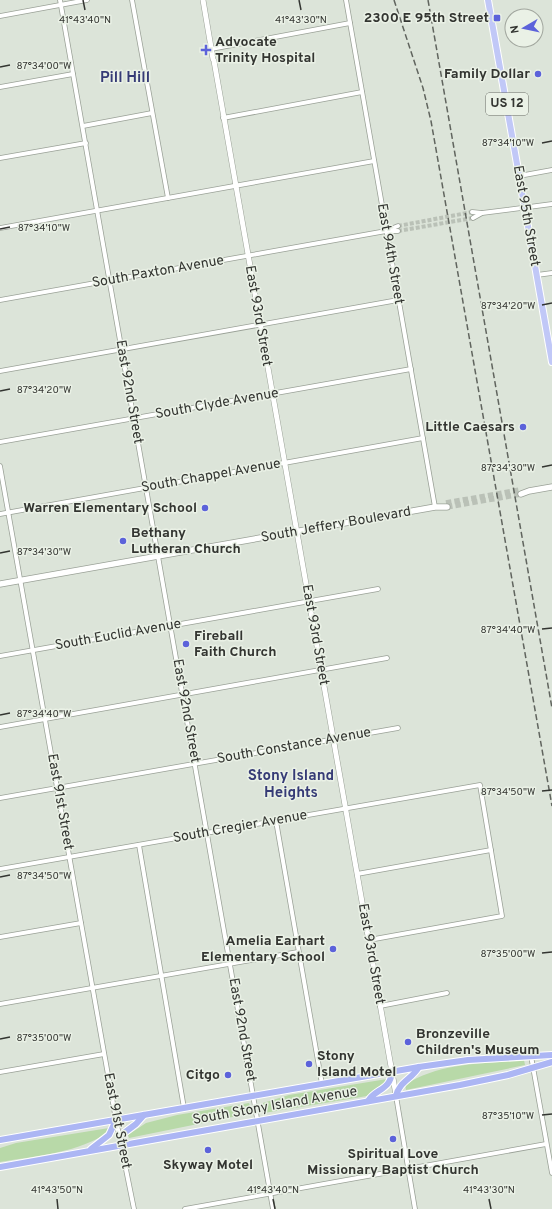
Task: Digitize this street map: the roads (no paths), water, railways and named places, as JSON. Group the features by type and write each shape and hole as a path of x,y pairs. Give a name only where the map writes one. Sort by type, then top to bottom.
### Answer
{"highway":[{"name":"South Stony Island Avenue","path":"0,1140 419,1067 468,1060 552,1055"},
{"name":"South Stony Island Avenue","path":"0,1167 480,1082 552,1062"},
{"path":"396,1096 400,1085 414,1075 419,1067"},
{"path":"368,1101 372,1096 389,1084 392,1072"},
{"path":"122,1145 124,1133 136,1124 144,1115"},
{"path":"87,1151 100,1144 109,1135 116,1120"}],"main road":[{"name":"East 95th Street","path":"488,0 552,362"},
{"path":"520,492 552,487"},
{"name":"South Jeffery Boulevard","path":"0,584 447,505"}],"street":[{"path":"0,16 61,2 87,0"},
{"path":"132,0 168,198"},
{"name":"East 93rd Street","path":"203,0 415,1209"},
{"name":"East 94th Street","path":"346,0 435,507"},
{"name":"East 92nd Street","path":"61,2 273,1209"},
{"path":"211,49 350,23"},
{"path":"0,87 73,74"},
{"path":"223,118 362,92"},
{"path":"82,126 152,113"},
{"path":"0,158 86,143"},
{"path":"0,228 374,161"},
{"path":"519,176 552,170"},
{"path":"472,212 482,213 552,204"},
{"path":"473,218 482,213"},
{"name":"South Paxton Avenue","path":"386,231 398,226"},
{"name":"South Paxton Avenue","path":"0,300 386,231 398,231"},
{"path":"537,276 552,273"},
{"path":"0,371 398,300"},
{"name":"South Clyde Avenue","path":"0,442 411,369"},
{"name":"South Chappel Avenue","path":"0,514 423,438"},
{"name":"East 91st Street","path":"0,466 92,988 134,1209"},
{"name":"South Euclid Avenue","path":"0,656 378,589"},
{"path":"0,727 387,658"},
{"name":"South Constance Avenue","path":"0,798 398,728"},
{"name":"South Cregier Avenue","path":"0,869 480,785 491,850"},
{"path":"276,821 322,1084"},
{"path":"139,845 184,1108"},
{"path":"357,874 491,850 502,916 368,940"},
{"path":"0,937 81,923"},
{"path":"0,1004 298,952"},
{"path":"380,1006 447,993"},
{"path":"0,1072 104,1054"},
{"path":"531,1056 552,1173"},
{"path":"185,1209 546,1144"}],"tunnel":[{"path":"398,226 472,212"},
{"path":"398,231 473,218"},
{"path":"446,503 520,490"},
{"path":"447,507 521,494"}],"railway":[{"path":"394,0 423,88 431,121 552,806"},
{"path":"428,0 552,708"}],"place":[{"name":"2300 E 95th Street","path":"497,18"},
{"name":"Advocate Trinity Hospital","path":"206,50"},
{"name":"Family Dollar","path":"538,74"},
{"name":"Little Caesars","path":"523,427"},
{"name":"Warren Elementary School","path":"205,508"},
{"name":"Bethany Lutheran Church","path":"123,541"},
{"name":"Fireball Faith Church","path":"186,644"},
{"name":"Amelia Earhart Elementary School","path":"333,949"},
{"name":"Bronzeville Children's Museum","path":"408,1042"},
{"name":"Stony Island Motel","path":"309,1064"},
{"name":"Citgo","path":"228,1075"},
{"name":"Spiritual Love Missionary Baptist Church","path":"393,1139"},
{"name":"Skyway Motel","path":"208,1150"}],"district":[{"name":"Pill Hill","path":"125,78"},
{"name":"Stony Island Heights","path":"291,784"}]}
